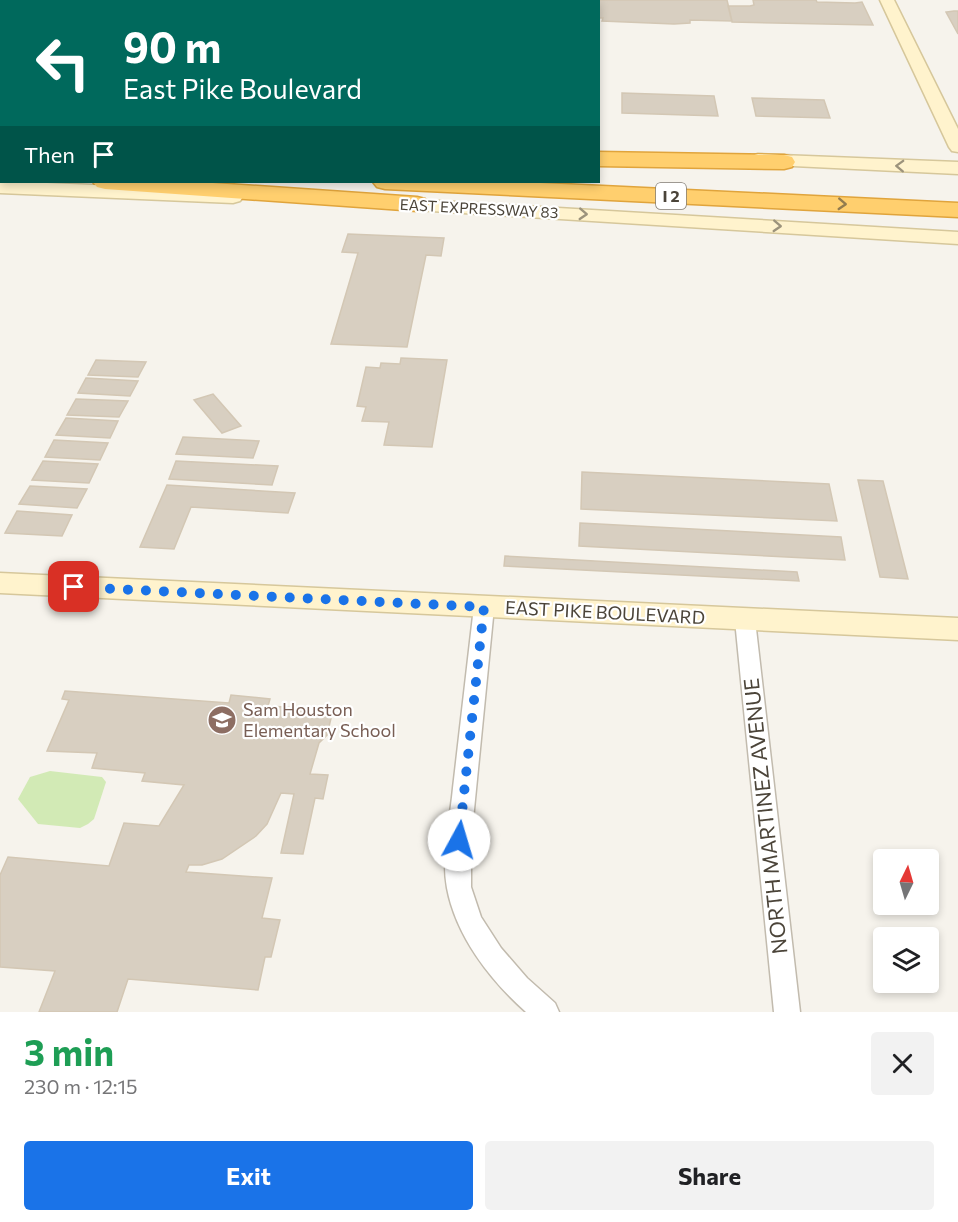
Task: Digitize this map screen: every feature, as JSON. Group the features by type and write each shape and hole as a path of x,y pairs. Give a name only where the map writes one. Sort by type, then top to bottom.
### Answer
{"highway":[{"path":"600,159 784,162"},
{"name":"I 2","path":"600,174 958,193"},
{"path":"119,183 455,207"},
{"name":"I 2","path":"405,183 958,210"}],"main road":[{"path":"887,0 958,147"},
{"path":"600,152 958,168"},
{"name":"EAST EXPRESSWAY 83","path":"0,187 455,207 958,238"},
{"name":"EAST PIKE BOULEVARD","path":"0,583 958,629"}],"street":[{"path":"484,607 457,864 460,889 468,916 482,942 520,989 546,1012"},
{"name":"NORTH MARTINEZ AVENUE","path":"745,620 787,1012"}],"green space":[{"path":"50,771 102,777 106,782 94,819 88,824 80,828 38,824 18,799 30,777"}],"building":[{"path":"600,0 727,0 732,21 690,20 690,23 674,24 602,21 603,18 600,18"},
{"path":"753,0 862,2 873,25 732,22 728,6 750,6 754,5"},
{"path":"958,11 958,34 946,12"},
{"path":"622,93 714,96 718,116 622,113"},
{"path":"752,98 824,100 830,118 756,116"},
{"path":"348,234 444,238 441,256 426,255 407,347 331,344 358,253 342,252"},
{"path":"401,358 447,360 432,447 384,445 389,422 362,421 366,407 357,406 366,367 380,368 381,363 400,364"},
{"path":"96,360 146,362 138,377 88,375"},
{"path":"86,378 138,381 130,396 78,393"},
{"path":"213,394 241,426 222,433 194,400"},
{"path":"76,399 128,401 119,417 67,415"},
{"path":"66,418 118,421 110,438 56,435"},
{"path":"183,437 259,441 253,458 176,454"},
{"path":"54,440 108,443 100,460 45,457"},
{"path":"43,461 98,464 89,483 32,480"},
{"path":"176,461 278,466 272,485 169,479"},
{"path":"582,472 829,484 837,521 581,509"},
{"path":"858,480 883,481 908,579 880,577"},
{"path":"167,485 295,493 288,513 191,507 174,549 140,547"},
{"path":"30,486 87,489 77,508 19,504"},
{"path":"17,511 72,515 62,536 5,533"},
{"path":"580,523 841,537 845,560 579,546"},
{"path":"505,556 797,572 799,581 504,566"},
{"path":"65,691 229,703 231,695 270,699 268,706 333,710 327,735 319,743 310,774 328,775 323,799 315,798 303,854 281,853 294,794 281,793 267,824 256,836 222,859 202,865 189,865 186,872 272,878 262,918 280,920 271,957 265,957 258,990 128,979 117,1012 39,1012 55,971 0,967 0,875 8,857 109,866 124,823 159,826 184,785 142,781 145,773 92,768 97,753 47,751 69,700 62,699"}],"place":[{"name":"Sam Houston Elementary School","path":"222,720"}],"route":[{"path":"74,587 484,607 459,840"}]}
